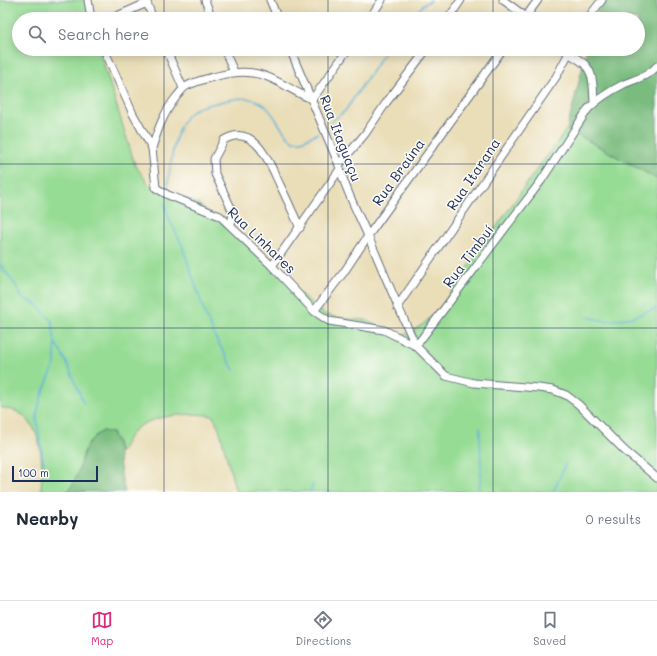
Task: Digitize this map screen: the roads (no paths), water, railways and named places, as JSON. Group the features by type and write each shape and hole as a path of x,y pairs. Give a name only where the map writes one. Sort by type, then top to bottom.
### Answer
{"street":[{"path":"88,0 90,12"},
{"path":"205,0 209,12"},
{"path":"270,0 275,12"},
{"path":"374,12 382,0"},
{"path":"453,12 462,0"},
{"path":"503,0 519,12"},
{"path":"531,12 538,0"},
{"path":"593,12 602,0"},
{"path":"125,12 146,2 150,12"},
{"name":"Rua Linhares","path":"107,56 133,114 152,148 156,188 168,195 220,216 272,266 314,311 329,321 384,330 416,346"},
{"path":"169,56 183,88"},
{"path":"227,56 234,72"},
{"name":"Rua Itaguaçu","path":"293,56 312,99 339,167 344,184 416,346"},
{"path":"152,148 164,114 183,88 203,80 234,72 255,73 264,75 312,99 343,56"},
{"path":"272,266 300,228 339,167 366,134 386,103 421,56"},
{"name":"Rua Braúna","path":"314,311 344,272 368,236 498,56"},
{"name":"Rua Itarana","path":"397,306 556,77 566,56"},
{"path":"574,56 587,65 591,74 594,104"},
{"name":"Rua Timbuí","path":"416,346 541,181 588,109 622,85 652,72 657,66"},
{"path":"231,226 233,212 215,174 214,159 224,140 235,135 241,135 248,138 261,148 300,228"},
{"path":"416,346 446,376 474,383 553,390 566,395 578,404 625,451 657,478"}],"waterway":[{"path":"417,12 423,5 431,0"},
{"path":"331,122 345,111 382,56"},
{"path":"167,190 173,149 179,128 193,110 202,106 234,99 244,98 254,100 263,104 271,112 285,133 293,141 302,141 318,133"},
{"path":"165,204 169,219 182,245 205,314 216,339 234,370"},
{"path":"0,264 16,286 22,298 36,304 52,321 55,342 55,364 41,397 37,414 44,466"},
{"path":"588,317 606,321 633,317 657,308"},
{"path":"56,344 66,361 84,404"},
{"path":"479,492 481,473 480,428"},
{"path":"553,492 566,463"},
{"path":"310,492 313,484"}]}
